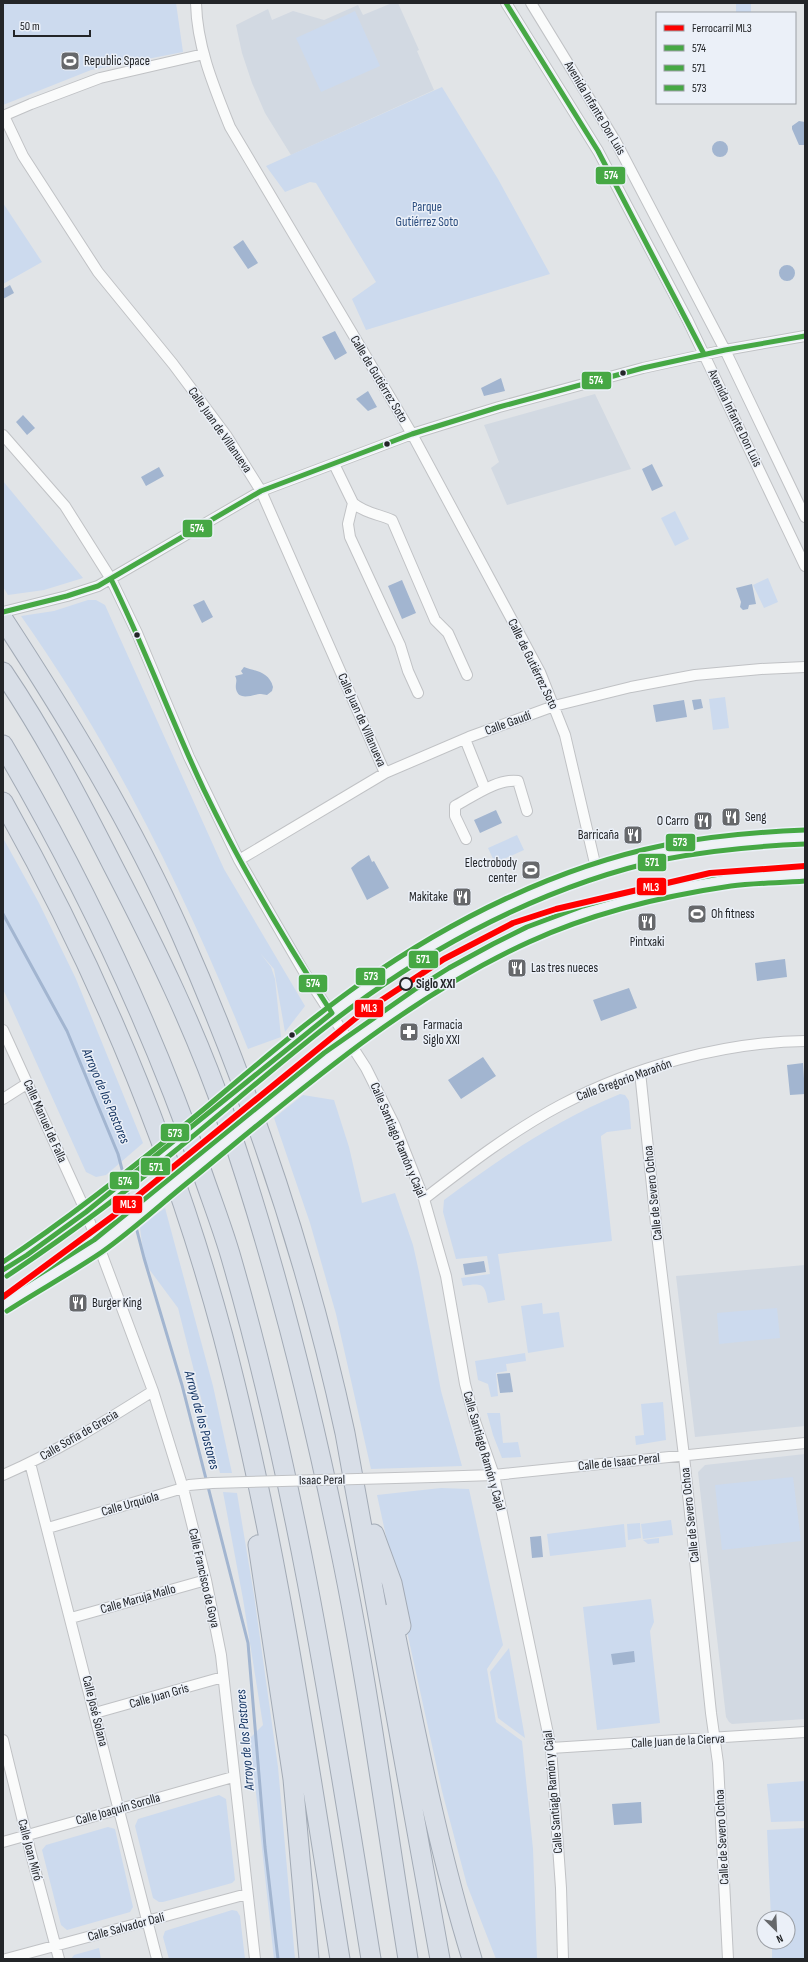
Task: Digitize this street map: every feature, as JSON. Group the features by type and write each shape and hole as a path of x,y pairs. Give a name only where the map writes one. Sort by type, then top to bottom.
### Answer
{"highway":[{"path":"3,619 46,685 91,760 128,828 183,940 240,1076 270,1159 318,1319 346,1433 440,1959"},
{"path":"3,672 26,706 67,778 155,949 200,1052 222,1109 262,1230 307,1396 338,1536 382,1788 408,1959"},
{"path":"3,745 63,851 118,960 179,1103 229,1251 268,1400 299,1543 336,1746 371,1959"},
{"path":"3,802 53,895 99,990 173,1175 202,1266 222,1335 255,1469 267,1529 292,1659 340,1959"},
{"path":"202,1266 209,1320 240,1442 255,1520 294,1779 309,1959"},
{"path":"346,1433 374,1534 426,1783 447,1869 472,1959"},
{"path":"374,1534 392,1583 413,1685 436,1781 485,1959"}],"street":[{"name":"Calle de Gutiérrez Soto","path":"196,3 204,54 211,82 230,127 412,434 540,672 565,735 597,872"},
{"name":"Avenida Infante Don Luis","path":"506,3 598,151 687,319 772,494 805,566"},
{"name":"Avenida Infante Don Luis","path":"531,3 616,142 725,350 805,517"},
{"path":"4,116 31,104 100,78 204,54"},
{"name":"Calle Juan de Villanueva","path":"4,116 23,156 98,272 186,382 226,435 261,491 385,773"},
{"path":"3,612 67,596 98,586 111,580 261,491 412,434 499,407 628,372 704,354 805,336"},
{"name":"Calle Santiago Ramón y Cajal","path":"3,435 65,506 111,580 140,640 189,757 239,860 304,972 332,1013 366,1068 395,1126 424,1199 446,1276 467,1391 475,1421 494,1475 551,1748 561,1888 563,1959"},
{"path":"334,464 353,504 361,510 380,514 392,520 435,620 448,633 467,675"},
{"path":"353,504 348,524 350,537 400,645 408,671 418,692"},
{"name":"Calle Gaudí","path":"239,860 385,773 465,739 554,706 631,686 695,675 805,667"},
{"path":"465,739 485,789"},
{"path":"466,839 455,816 455,806 485,789 513,780 518,781 527,811"},
{"path":"3,1270 27,1255 124,1183 332,1013 435,944 526,898 597,872 650,856 769,838 805,837"},
{"path":"3,1305 98,1246 133,1220 350,1042 452,974 529,934 578,916 631,900 681,888 732,879 805,874"},
{"name":"Calle Manuel de Falla","path":"3,1030 86,1212"},
{"name":"Calle Gregorio Marañón","path":"424,1199 501,1141 576,1098 610,1083 640,1072 715,1052 788,1042 805,1042"},
{"name":"Calle de Severo Ochoa","path":"640,1072 658,1243 684,1456 718,1763 728,1959"},
{"path":"3,1099 28,1083"},
{"name":"Calle Francisco de Goya","path":"86,1212 153,1391 183,1488 206,1580 221,1655 233,1777 255,1959"},
{"name":"Calle Sofía de Grecia","path":"3,1475 30,1463 88,1432 153,1391"},
{"name":"Calle de Isaac Peral","path":"433,1477 494,1475 805,1442"},
{"name":"Calle José Solana","path":"30,1463 120,1809 157,1959"},
{"name":"Isaac Peral","path":"212,1483 433,1477"},
{"name":"Calle Urquiola","path":"48,1528 189,1485 212,1483"},
{"name":"Calle Maruja Mallo","path":"71,1618 206,1580"},
{"name":"Calle Juan Gris","path":"95,1714 223,1678"},
{"name":"Calle Juan de la Cierva","path":"551,1748 715,1739 805,1732"},
{"name":"Calle Joan Miró","path":"3,1740 26,1835 59,1959"},
{"name":"Calle Joaquín Sorolla","path":"3,1842 233,1777"},
{"name":"Calle Salvador Dalí","path":"6,1959 247,1894"}],"shaded area":[{"path":"392,3 398,3 419,50 417,51 434,90 291,155 265,113 252,83 242,53 236,25 268,9 272,20 293,11 324,20 358,5 363,15"},
{"path":"799,121 805,122 805,145 799,145 792,129 792,126"},
{"path":"720,141 726,143 728,149 726,155 720,157 714,155 712,149 714,143"},
{"path":"243,240 258,263 248,269 233,247"},
{"path":"787,265 793,267 795,273 793,279 787,281 781,279 779,273 781,267"},
{"path":"10,285 14,293 3,299 3,289"},
{"path":"335,331 347,353 335,360 322,337"},
{"path":"501,378 505,391 484,396 481,388"},
{"path":"368,391 377,407 368,411 356,399"},
{"path":"595,394 631,469 507,505 491,468 499,462 484,425"},
{"path":"23,415 35,428 27,435 16,422"},
{"path":"652,464 663,486 652,491 642,469"},
{"path":"159,467 164,476 146,486 141,477"},
{"path":"402,580 416,613 402,619 388,586"},
{"path":"752,584 756,604 749,605 748,609 743,610 740,607 741,602 736,588"},
{"path":"204,600 213,617 202,623 193,605"},
{"path":"244,667 261,672 265,675 271,682 273,687 272,691 267,695 240,695 236,689 235,676 243,674 241,671"},
{"path":"701,699 703,708 694,710 692,700"},
{"path":"684,700 687,717 656,722 653,705"},
{"path":"496,810 502,823 480,833 474,820"},
{"path":"369,855 389,888 367,900 351,868"},
{"path":"785,959 787,977 757,981 755,963"},
{"path":"629,988 637,1008 601,1021 593,1000"},
{"path":"483,1057 496,1076 461,1099 448,1080"},
{"path":"803,1063 805,1094 790,1095 787,1065"},
{"path":"484,1261 486,1272 465,1275 463,1264"},
{"path":"805,1265 805,1426 695,1437 676,1276"},
{"path":"510,1373 513,1392 500,1393 497,1374"},
{"path":"805,1454 805,1719 732,1724 726,1717 698,1472 705,1465"},
{"path":"541,1536 543,1557 532,1558 530,1537"},
{"path":"634,1651 635,1662 613,1665 611,1654"},
{"path":"641,1802 642,1823 614,1825 612,1804"}],"green space":[{"name":"Republic Space","path":"3,3 176,3 183,52 91,70 3,105"},
{"path":"736,3 751,3 751,12 736,12"},
{"path":"355,11 380,66 321,92 296,38"},
{"name":"Parque Gutiérrez Soto","path":"442,87 498,179 550,274 366,330 352,299 376,282 316,183 310,182 285,192 266,166"},
{"path":"3,203 42,262 3,284"},
{"path":"3,481 83,578 44,590 8,595 3,587"},
{"path":"675,511 689,539 675,546 661,518"},
{"path":"768,578 778,602 764,608 753,585"},
{"path":"88,600 96,600 105,605 224,869 305,1006 285,1032 274,969 260,953 271,967 275,979 281,1037 248,1049 200,937 147,826 118,771 87,718 55,666 21,616 54,611"},
{"path":"725,697 729,728 713,730 709,699"},
{"path":"517,835 524,850 495,863 488,848"},
{"path":"3,838 39,903 76,979 143,1143 106,1175 96,1177 86,1172 3,989"},
{"path":"620,1094 625,1095 629,1101 631,1129 607,1132 601,1136 612,1241 498,1254 505,1300 488,1303 486,1291 482,1286 463,1286 461,1278 490,1274 487,1256 456,1259 443,1212 444,1200 507,1155 550,1128"},
{"path":"303,1095 334,1100 349,1147 362,1203 395,1193 413,1245 441,1391 462,1466 371,1469 336,1314 310,1223 274,1118"},
{"path":"165,1208 213,1386 232,1473 220,1473 178,1308 146,1265 144,1258 140,1228 141,1225"},
{"path":"542,1303 543,1314 559,1312 564,1347 528,1353 521,1306"},
{"path":"777,1308 780,1338 719,1344 717,1313"},
{"path":"525,1353 526,1361 506,1364 507,1371 496,1373 498,1396 491,1397 488,1384 478,1380 475,1361"},
{"path":"663,1402 666,1440 636,1445 635,1436 644,1435 641,1404"},
{"path":"487,1413 500,1413 503,1443 518,1442 521,1457 502,1458 493,1435"},
{"path":"793,1477 801,1541 722,1550 715,1485"},
{"path":"441,1488 469,1489 503,1645 487,1669 496,1722 522,1741 533,1849 537,1959 496,1959 467,1885 442,1791 377,1495"},
{"path":"223,1492 237,1493 254,1595 278,1767 295,1959 274,1959 250,1738 263,1725 243,1599"},
{"path":"671,1520 673,1535 643,1539 641,1524"},
{"path":"640,1523 641,1538 628,1540 627,1524"},
{"path":"624,1524 626,1547 550,1556 547,1534"},
{"path":"659,1538 659,1543 648,1544 643,1540"},
{"path":"651,1599 654,1622 650,1631 660,1723 597,1730 583,1607"},
{"path":"509,1648 525,1738 498,1718 490,1672"},
{"path":"805,1781 805,1821 771,1822 767,1784"},
{"path":"219,1795 226,1799 235,1880 232,1883 159,1902 153,1898 135,1826 138,1819"},
{"path":"108,1827 115,1829 133,1907 130,1912 67,1930 61,1925 42,1850 46,1845"},
{"path":"805,1828 805,1959 772,1959 772,1950 796,1950 796,1910 771,1910 767,1830"},
{"path":"232,1910 237,1911 240,1916 245,1959 169,1959 163,1937 165,1931"},
{"path":"99,1948 101,1959 71,1959 74,1955"}],"waterway":[{"name":"Arroyo de los Pastores","path":"3,914 67,1031 118,1154 124,1177"},
{"name":"Arroyo de los Pastores","path":"126,1186 133,1214"},
{"name":"Arroyo de los Pastores","path":"135,1223 182,1385 248,1643 265,1847 278,1959"}],"rail line":[{"name":"ML3","path":"3,1297 113,1216 362,1013 444,959 513,923 556,909 710,873 805,866"}],"transit line":[{"name":"574","path":"506,3 598,151 704,354"},
{"name":"574","path":"3,612 67,596 98,586 261,491 412,434 499,407 643,368 725,350 805,336"},
{"name":"574","path":"3,1270 27,1255 86,1212 332,1013 297,959 264,903 218,819 192,764 111,579"},
{"name":"573","path":"3,1262 55,1226 131,1169 320,1013 395,960 468,917 545,882 584,867 624,855 665,845 700,839 752,833 805,830"},
{"name":"571","path":"7,1276 134,1184 342,1014 401,973 436,951 510,912 587,881 626,869 666,859 701,853 752,847 805,844"},
{"name":"573","path":"3,1297 94,1240 324,1053 414,990 449,968 493,944 527,927 583,906 629,893 680,881 731,872 805,867"},
{"name":"571","path":"7,1311 114,1244 272,1113 353,1049 395,1019 483,965 529,942 578,922 654,900 731,886 805,881"}],"place":[{"name":"Republic Space","path":"70,61"},
{"name":"Seng","path":"731,817"},
{"name":"O Carro","path":"703,821"},
{"name":"Barricaña","path":"633,835"},
{"name":"Electrobody center","path":"531,870"},
{"name":"Makitake","path":"462,897"},
{"name":"Oh fitness","path":"697,914"},
{"name":"Pintxaki","path":"647,922"},
{"name":"Las tres nueces","path":"517,968"},
{"name":"Siglo XXI","path":"406,984"},
{"name":"Farmacia Siglo XXI","path":"409,1032"},
{"name":"Burger King","path":"78,1303"}]}
